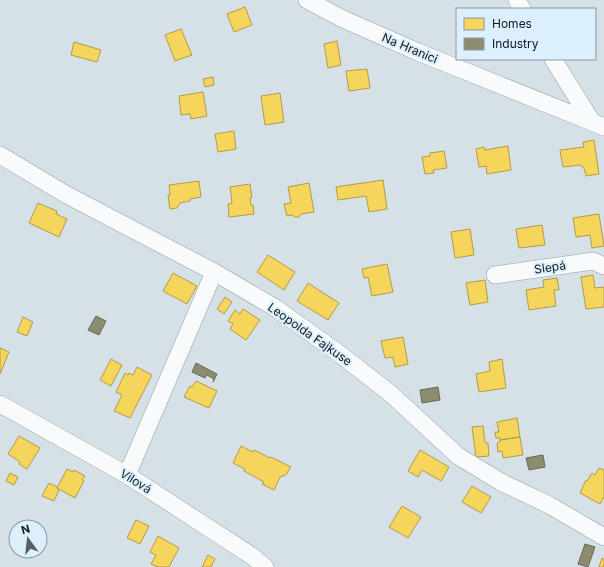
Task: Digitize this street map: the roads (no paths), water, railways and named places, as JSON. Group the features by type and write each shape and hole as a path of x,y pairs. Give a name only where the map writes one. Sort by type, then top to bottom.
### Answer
{"street":[{"name":"Na Hranici","path":"308,0 343,19 418,52 598,124"},
{"path":"554,60 598,124"},
{"name":"Leopolda Fajkuse","path":"0,155 65,194 214,272 274,308 337,352 391,394 458,456 501,482 549,505 604,537"},
{"name":"Slepá","path":"495,275 593,261 604,266"},
{"path":"127,475 214,272"},
{"name":"Vilová","path":"0,404 127,475 252,556 265,567"}]}
